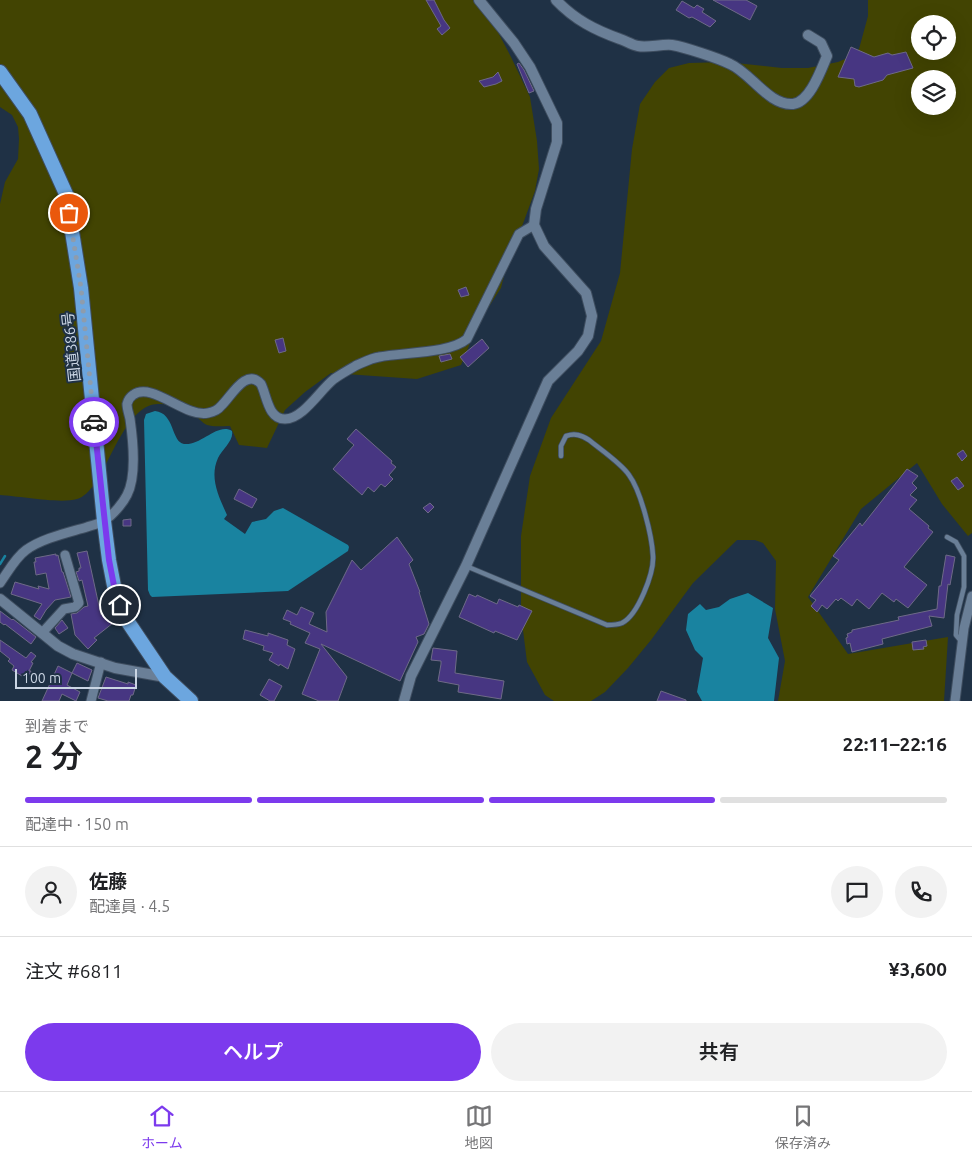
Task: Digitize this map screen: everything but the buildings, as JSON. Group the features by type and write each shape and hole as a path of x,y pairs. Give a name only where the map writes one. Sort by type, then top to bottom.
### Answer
{"highway":[{"name":"国道386号","path":"0,72 30,114 66,194 81,288 104,521 115,591 126,619 165,677 190,701"}],"street":[{"path":"404,701 411,676 466,566 548,381 578,352 588,336 592,316 586,293 544,246 534,225 536,209 557,142 557,123 530,67 514,43 478,0"},
{"path":"556,0 566,10 595,30 639,46 655,44 674,45 731,64 746,74 774,100 793,104 804,99 816,81 827,56 821,43 808,35"},
{"path":"0,583 26,550 47,540 104,521 121,504 128,494 132,480 134,462 127,407 130,398 134,394 147,392 196,413 206,413 220,408 244,381 253,379 261,384 271,411 276,417 286,419 294,417 334,379 355,366 377,357 451,347 467,339 519,234 534,225"},
{"path":"42,633 64,610 75,607 79,602 65,555"},
{"path":"955,701 964,628 972,596"},
{"path":"0,599 58,646 73,654 115,668 165,677"},
{"path":"91,701 101,662"}],"lane":[{"path":"466,566 607,624 623,623 633,612 642,597 649,579 653,557 640,496 629,474 582,436 578,434 566,436 561,446 561,456"},
{"path":"947,537 956,542 964,556 964,587 956,635 962,642"}],"shaded area":[{"path":"0,0 481,0 530,97 539,169 535,191 509,256 501,288 479,322 461,365 417,379 331,373 285,410 267,448 239,445 230,426 207,425 183,408 167,404 151,405 139,412 129,423 95,483 87,493 77,499 60,501 0,495 0,204 5,182 18,159 19,139 18,127 12,115 0,107"},
{"path":"868,0 972,0 972,533 968,536 942,504 917,463 861,509 808,597 848,654 948,637 944,701 778,701 785,661 775,609 776,561 763,543 755,540 737,540 693,583 651,640 605,692 591,701 554,701 545,695 527,662 521,614 521,536 530,476 551,418 601,341 620,273 632,149 640,104 655,82 669,68 689,63 727,62 782,68 808,68 838,62 850,57 859,49 868,16"}],"water":[{"path":"155,411 166,417 177,438 184,444 197,442 221,430 227,429 232,431 230,442 218,458 214,473 216,487 227,515 224,519 245,534 252,522 266,519 274,511 283,508 348,545 348,551 288,591 152,597 148,590 144,420 146,414"},
{"path":"748,593 773,608 768,638 779,658 774,701 702,701 697,692 703,658 695,650 686,630 688,614 700,604 706,610 719,607 730,599"}],"waterway":[{"path":"0,564 5,556"}],"way so far":[{"path":"69,213 81,288 94,422"}],"route":[{"path":"94,422 109,560 115,591 120,605"}]}
